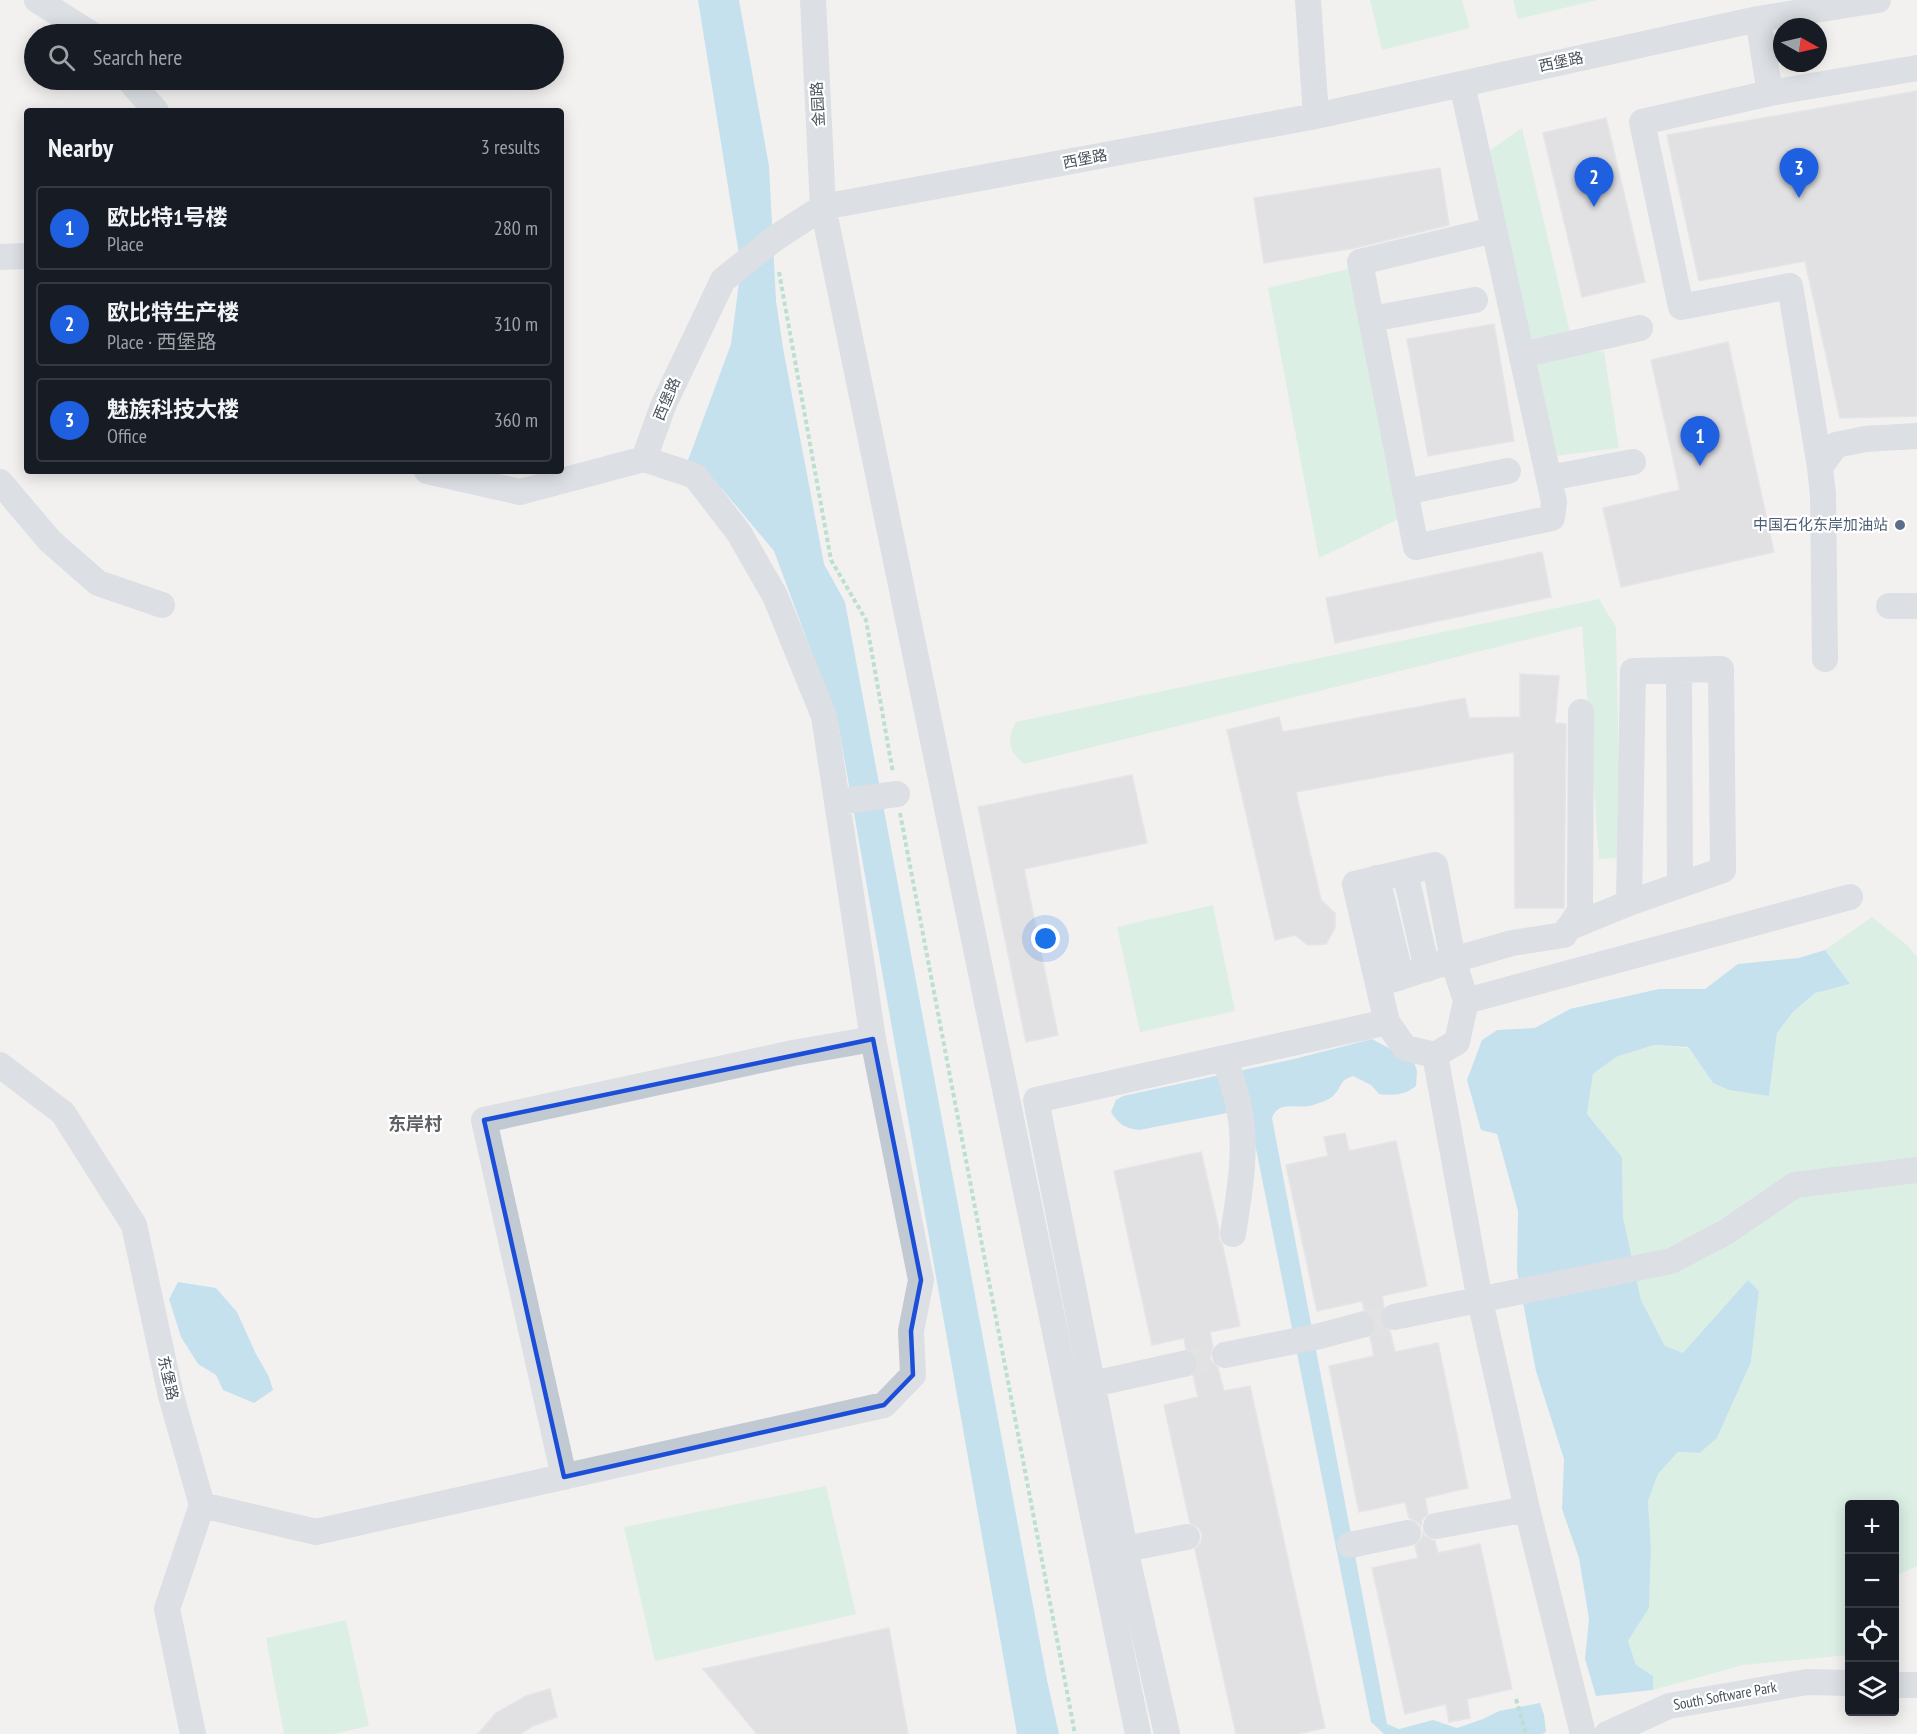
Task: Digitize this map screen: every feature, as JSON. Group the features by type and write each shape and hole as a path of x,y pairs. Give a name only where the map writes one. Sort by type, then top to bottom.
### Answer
{"street":[{"path":"38,0 75,24"},
{"name":"金园路","path":"813,0 823,207 1138,1734"},
{"path":"1308,0 1316,116"},
{"name":"西堡路","path":"644,459 663,406 727,276 774,239 823,207 1316,116 1758,19 1878,0"},
{"path":"1758,19 1770,93"},
{"path":"1825,659 1823,495 1790,286 1682,307 1641,122 1770,93 1917,68"},
{"path":"1462,84 1554,502 1552,518 1416,547 1360,262 1494,230"},
{"path":"138,90 153,108"},
{"path":"0,257 24,256"},
{"path":"1371,319 1475,300"},
{"path":"1522,355 1640,328"},
{"path":"1820,467 1836,446 1865,439 1917,436"},
{"path":"193,1734 167,1608 202,1505 316,1532 884,1405 913,1375 911,1331 921,1280 873,1039 824,716 775,596 739,534 695,476 644,459 520,492 440,474"},
{"path":"1549,478 1633,462"},
{"path":"1405,492 1508,471"},
{"path":"0,483 50,541 98,584 162,605"},
{"path":"1889,606 1917,606"},
{"path":"1568,928 1629,903 1723,870 1721,669 1633,671 1629,903"},
{"path":"1679,670 1680,885"},
{"path":"1389,981 1512,943 1564,935 1580,911 1581,712"},
{"path":"837,802 897,794"},
{"path":"1435,865 1453,960 1466,1001 1457,1042 1435,1055 1405,1048 1387,1023 1389,981 1377,878 1405,872 1435,865"},
{"path":"1405,872 1427,969"},
{"path":"1466,1001 1850,897"},
{"path":"1167,1734 1125,1549 1036,1101 1226,1063 1387,1023"},
{"path":"564,1477 484,1120 793,1053 873,1039"},
{"path":"1435,1055 1480,1301 1527,1509 1583,1734"},
{"path":"1226,1063 1240,1113 1242,1161 1240,1192 1233,1234"},
{"name":"东堡路","path":"0,1065 63,1113 134,1225 171,1396 202,1505"},
{"path":"1394,1317 1671,1261 1726,1232 1795,1185 1917,1170"},
{"path":"1225,1355 1320,1336 1361,1325"},
{"path":"1093,1384 1183,1364"},
{"path":"1436,1526 1527,1509"},
{"path":"1350,1545 1408,1533"},
{"path":"1125,1549 1187,1537"},
{"name":"South Software Park","path":"1606,1734 1669,1706 1807,1682 1845,1683"},
{"path":"1899,1685 1917,1685"}],"path":[{"path":"779,272 831,560 866,620 1075,1734"},
{"path":"1516,1699 1526,1734"}],"highlighted area":[{"path":"873,1039 921,1280 911,1331 913,1375 884,1405 564,1477 484,1120"}],"green space":[{"path":"1370,0 1462,0 1470,28 1382,50"},
{"path":"1513,0 1598,0 1518,19"},
{"path":"1522,128 1575,354 1604,351 1619,448 1555,456 1487,152"},
{"path":"1352,268 1407,515 1319,558 1268,288"},
{"path":"1599,599 1616,627 1621,858 1599,859 1582,626 1024,764 1010,745 1011,734 1016,722"},
{"path":"1213,905 1235,1011 1140,1032 1117,927"},
{"path":"1872,917 1907,945 1917,957 1917,1566 1899,1574 1899,1500 1845,1500 1845,1655 1743,1665 1653,1690 1653,1676 1636,1665 1628,1641 1649,1608 1651,1549 1648,1501 1658,1474 1678,1452 1700,1453 1717,1438 1751,1362 1759,1291 1748,1281 1683,1354 1665,1346 1641,1300 1623,1217 1622,1157 1587,1114 1593,1074 1616,1057 1654,1045 1688,1048 1713,1083 1769,1096 1777,1033 1793,1012 1815,992 1850,984 1825,950"},
{"path":"826,1486 856,1614 655,1661 624,1527"},
{"path":"346,1620 369,1726 333,1734 284,1734 266,1638"}],"water":[{"path":"698,0 739,0 769,166 776,301 783,348 824,564 845,602 1059,1734 1017,1734 838,723 774,551 722,489 687,463 731,344 741,267"},
{"path":"1825,950 1850,984 1815,993 1793,1012 1777,1033 1769,1096 1729,1090 1713,1083 1688,1047 1654,1045 1616,1057 1593,1074 1587,1114 1622,1157 1623,1217 1641,1300 1665,1346 1683,1353 1748,1280 1759,1291 1751,1362 1717,1438 1700,1453 1678,1452 1658,1474 1648,1501 1651,1549 1649,1608 1628,1641 1636,1665 1653,1676 1653,1690 1596,1696 1585,1659 1589,1619 1579,1558 1562,1509 1564,1459 1536,1371 1517,1271 1518,1211 1497,1134 1481,1130 1467,1080 1482,1040 1497,1030 1535,1028 1570,1009 1659,989 1705,989 1738,964 1799,958"},
{"path":"1372,1039 1414,1062 1417,1071 1416,1086 1399,1094 1379,1094 1371,1085 1353,1076 1343,1082 1337,1092 1327,1100 1307,1106 1284,1107 1275,1112 1272,1118 1387,1724 1399,1729 1433,1720 1457,1728 1499,1711 1540,1703 1546,1732 1542,1734 1384,1734 1371,1722 1248,1109 1139,1130 1123,1125 1111,1112 1116,1100 1123,1096 1294,1059"},
{"path":"178,1282 216,1288 237,1312 269,1377 273,1390 254,1403 223,1390 216,1375 198,1364 181,1337 169,1299"}],"building":[{"path":"1917,91 1917,416 1840,418 1805,261 1699,281 1667,135"},
{"path":"1606,118 1645,282 1582,297 1543,133"},
{"path":"1440,168 1449,225 1355,248 1264,263 1254,198"},
{"path":"1494,324 1514,441 1428,456 1407,339"},
{"path":"1728,342 1774,552 1621,587 1603,508 1680,490 1651,360"},
{"path":"1542,552 1551,597 1335,643 1326,598"},
{"path":"1520,674 1559,676 1555,723 1566,724 1564,908 1515,908 1514,752 1296,792 1321,900 1335,913 1335,928 1326,944 1308,945 1295,935 1275,940 1227,730 1279,717 1283,732 1465,698 1469,718 1520,717"},
{"path":"1132,775 1147,843 1024,869 1058,1035 1026,1042 978,807"},
{"path":"1345,1133 1349,1151 1396,1141 1427,1286 1382,1296 1384,1306 1379,1319 1383,1327 1390,1331 1395,1352 1438,1343 1468,1488 1425,1498 1428,1514 1422,1520 1421,1527 1419,1523 1409,1518 1405,1502 1359,1512 1329,1366 1374,1356 1370,1337 1376,1322 1371,1314 1364,1310 1362,1301 1317,1311 1286,1165 1328,1156 1324,1137"},
{"path":"1201,1152 1240,1326 1210,1332 1213,1347 1210,1359 1218,1368 1224,1391 1250,1386 1325,1728 1297,1734 1236,1734 1195,1549 1201,1542 1202,1534 1198,1527 1190,1523 1164,1405 1198,1397 1193,1375 1198,1361 1194,1353 1186,1350 1184,1338 1152,1345 1114,1171"},
{"path":"1423,1532 1425,1536 1435,1541 1438,1553 1480,1544 1512,1689 1467,1699 1470,1718 1449,1722 1446,1704 1405,1714 1372,1568 1418,1558 1415,1546 1422,1538"},
{"path":"889,1628 908,1734 757,1734 703,1669"},
{"path":"550,1689 557,1717 533,1726 520,1734 478,1734 496,1713 526,1696"}],"tunnel":[{"path":"1361,1325 1394,1317"},
{"path":"1183,1364 1225,1355"}],"place":[{"name":"魅族科技大楼","path":"1799,198"},
{"name":"欧比特生产楼","path":"1594,207"},
{"name":"欧比特1号楼","path":"1700,466"},
{"name":"中国石化东岸加油站","path":"1900,525"}],"district":[{"name":"东岸村","path":"415,1124"}]}
